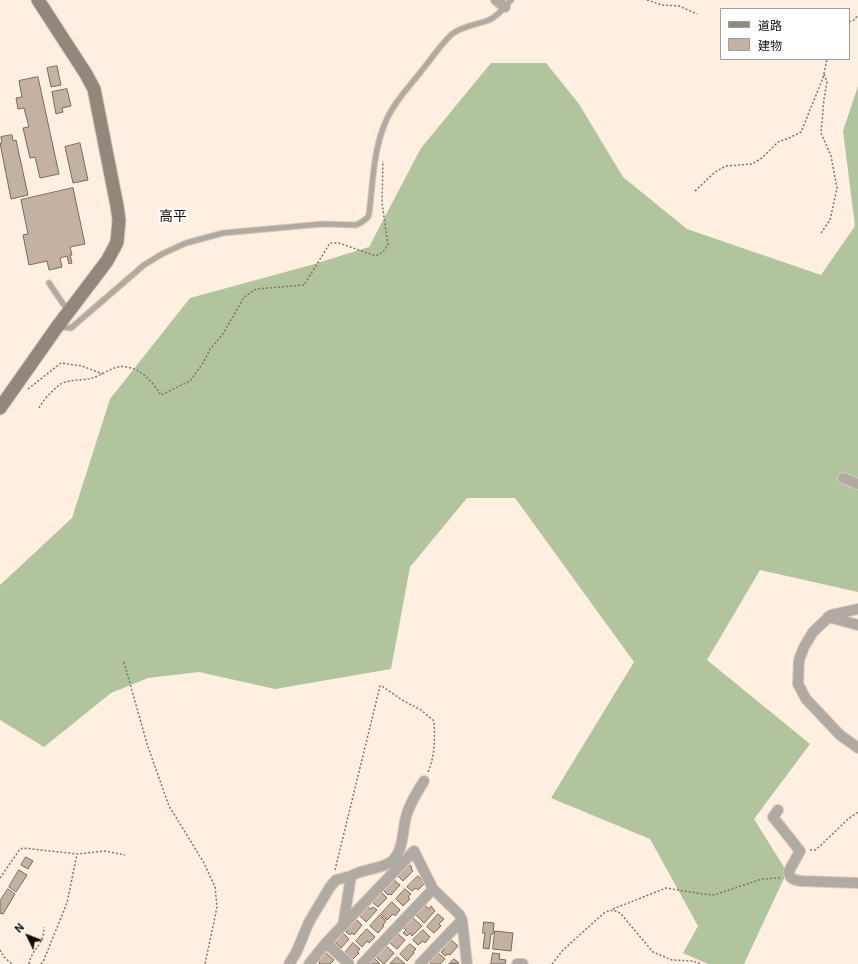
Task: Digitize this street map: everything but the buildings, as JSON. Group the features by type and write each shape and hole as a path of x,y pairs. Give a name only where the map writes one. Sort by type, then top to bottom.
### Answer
{"street":[{"path":"0,408 107,261 117,242 119,220 94,89 86,74 38,0"},
{"path":"496,0 508,3"},
{"path":"842,478 858,484"},
{"path":"858,609 831,615 813,632 804,647 799,660 798,684 806,699 840,735 858,748"},
{"path":"828,617 858,625"},
{"path":"289,964 296,953 308,922 336,880 351,876 357,872 380,867 391,861 399,851 406,817 417,791 424,781"},
{"path":"778,810 773,817 800,850 789,871 790,877 794,880 801,881 858,883"},
{"path":"309,964 326,943 414,851 433,889 459,914 462,920 467,964"},
{"path":"342,926 351,876"},
{"path":"362,964 433,889"},
{"path":"420,964 462,920"},
{"path":"326,943 349,964"},
{"path":"517,964 523,964"}],"lane":[{"path":"58,327 71,328 144,265 162,254 186,243 223,233 322,224 356,225 362,222 368,217 369,214 381,134 386,120 393,109 446,40 461,29 490,20 508,3"},
{"path":"48,283 69,312"}],"path":[{"path":"647,0 662,5 679,6 697,14"},
{"path":"695,191 715,172 726,166 752,164 762,158 778,142 801,132 824,74 827,60"},
{"path":"821,233 830,220 837,188 831,156 821,133 827,82 824,74"},
{"path":"39,408 44,399 60,384 91,378 103,374 111,369 125,366 139,370 152,382 162,395 190,381 203,363 210,349 224,334 244,297 256,289 304,285 330,243 339,243 373,255 378,255 383,252 388,245 382,203 382,160 377,153"},
{"path":"27,390 61,363 82,366 103,374"},
{"path":"124,662 147,744 169,806 204,863 215,887 217,906 205,964"},
{"path":"333,884 350,806 380,686 421,710 434,722 434,750 431,766 424,781"},
{"path":"800,850 815,850 848,819 858,812"},
{"path":"0,878 20,849 23,848 77,854 105,852 125,855"},
{"path":"41,964 46,956 66,903 77,854"},
{"path":"552,964 564,950 604,913 615,907 666,888 714,895 762,879 790,877"},
{"path":"612,910 621,914 653,952 672,960 693,961 702,964"},
{"path":"29,964 30,958 44,936 44,927"},
{"path":"0,950 4,958 12,964"}],"green space":[{"path":"491,63 546,63 579,104 623,177 687,229 821,275 855,226 843,131 858,86 858,592 760,570 707,660 810,744 754,819 787,872 744,964 708,964 683,953 698,926 650,839 551,798 634,662 515,498 467,498 410,567 391,669 275,689 199,672 148,678 111,693 44,747 0,720 0,585 72,518 110,399 190,298 311,265 369,247 421,148"}],"district":[{"name":"高平","path":"173,216"}]}
